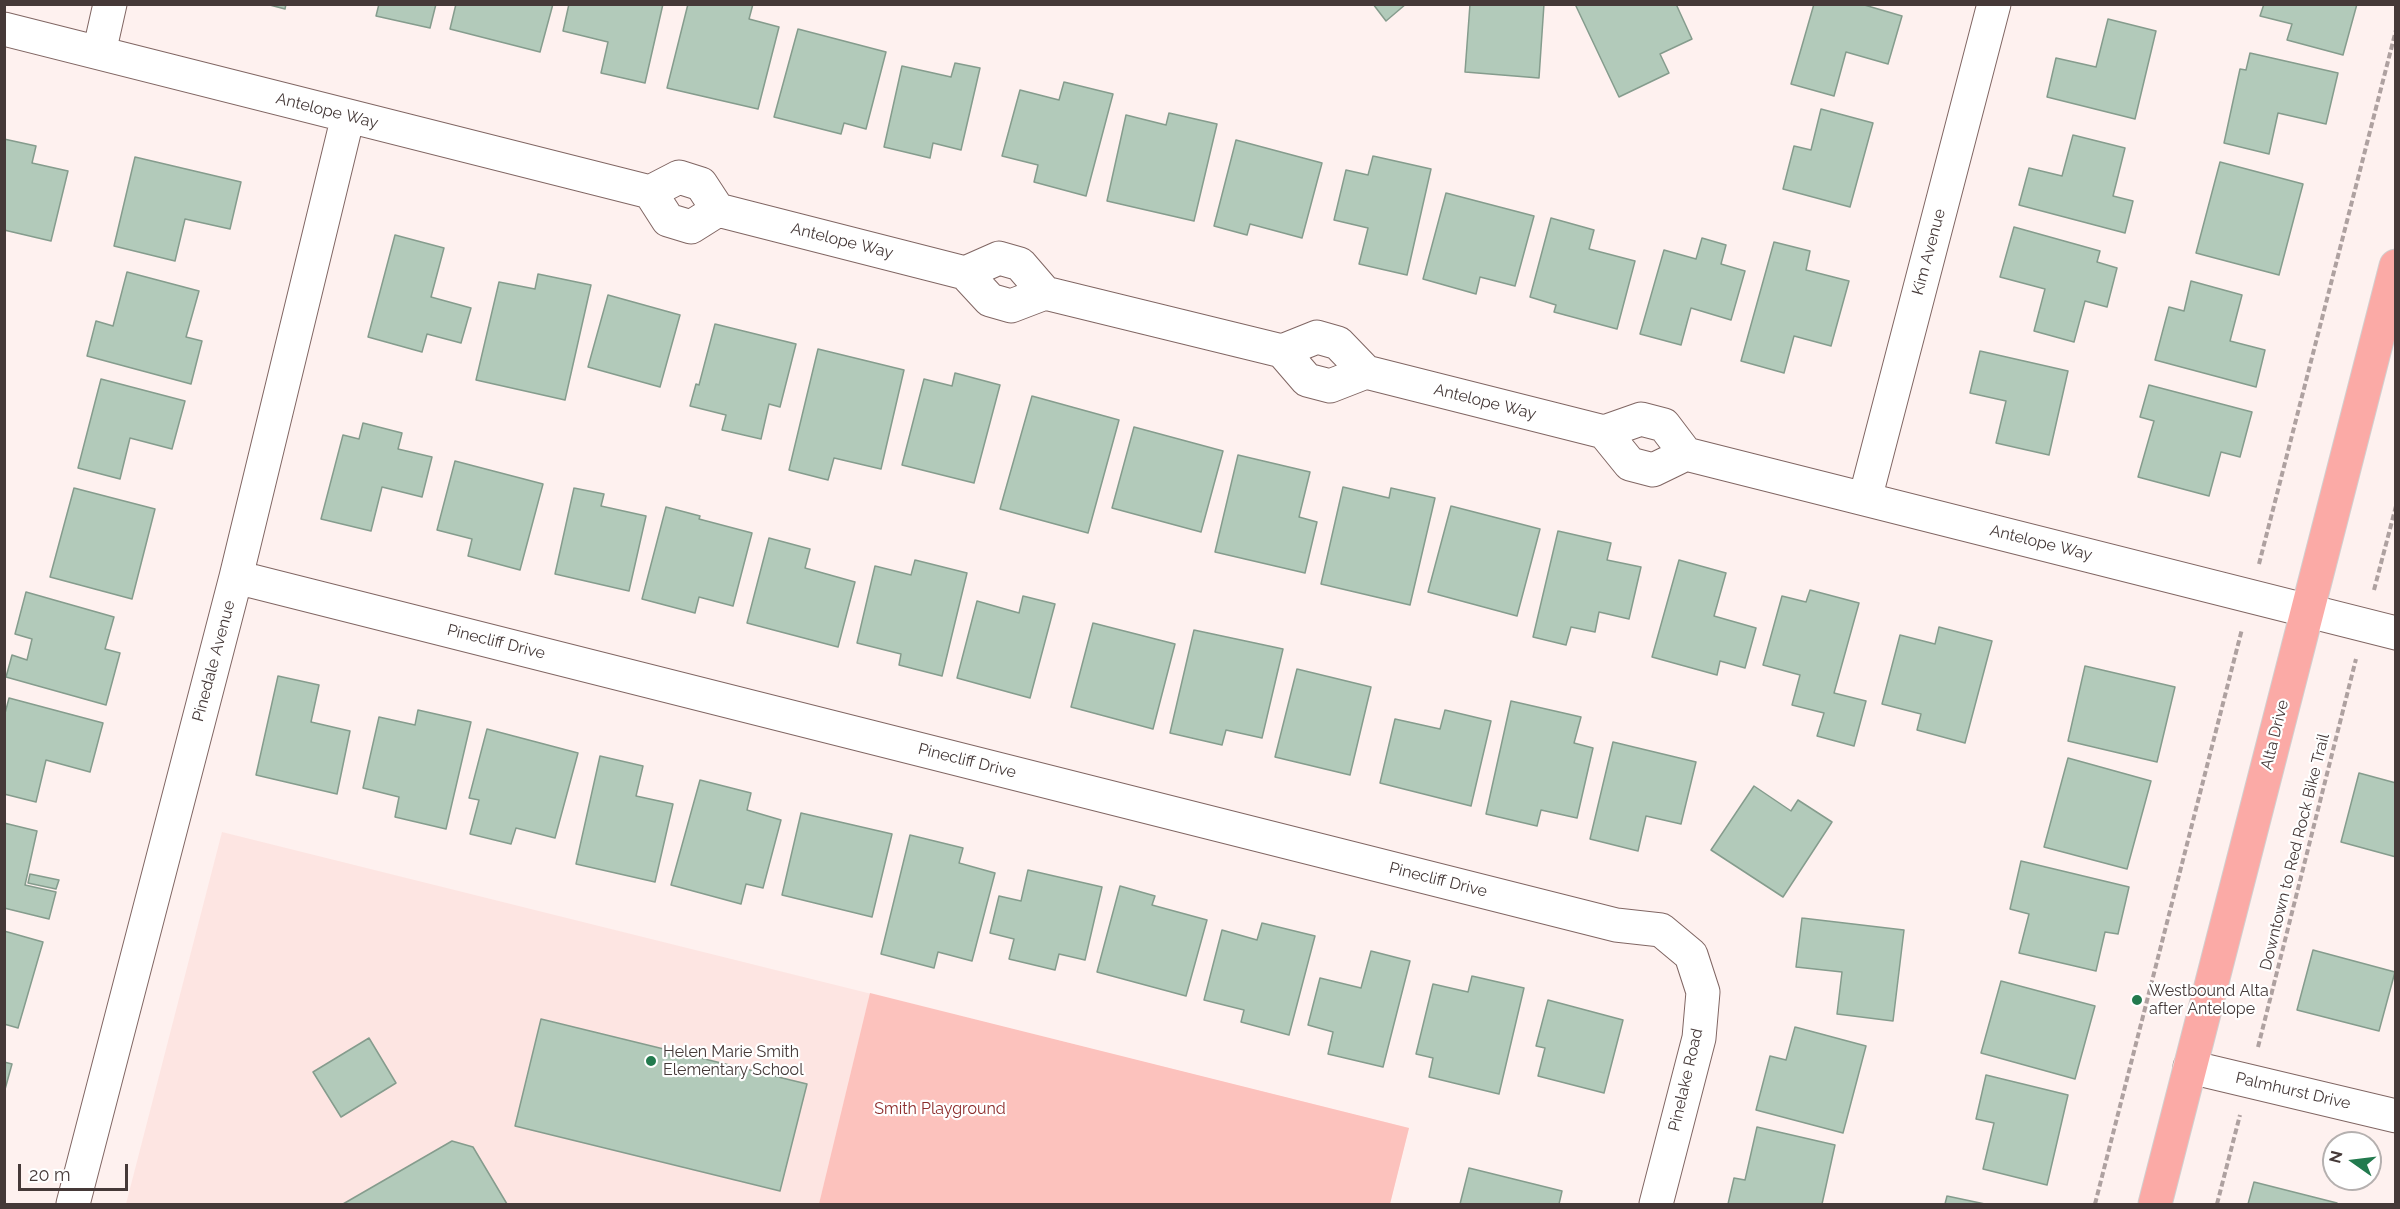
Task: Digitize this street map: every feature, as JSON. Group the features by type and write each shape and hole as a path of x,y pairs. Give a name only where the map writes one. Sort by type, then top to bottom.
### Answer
{"main road":[{"name":"Alta Drive","path":"2155,1204 2396,266"}],"street":[{"path":"99,53 110,4"},
{"name":"Kim Avenue","path":"1865,499 1994,4"},
{"name":"Antelope Way","path":"4,29 650,192 668,220 691,227 718,210 965,273 999,258 1020,264 1045,293 1282,351 1307,380 1330,386 1366,372 1604,432"},
{"name":"Pinedale Avenue","path":"73,1204 236,576 348,116"},
{"path":"1641,419 1664,425 1686,454 1653,470 1630,464 1604,432 1641,419"},
{"name":"Antelope Way","path":"1686,454 2380,629"},
{"name":"Pinecliff Drive","path":"236,576 1616,925 1661,930 1691,955"},
{"name":"Pinelake Road","path":"1656,1204 1699,1038 1703,992 1691,955"},
{"name":"Palmhurst Drive","path":"2190,1067 2396,1116"}],"path":[{"name":"Downtown to Red Rock Bike Trail","path":"2217,1204 2249,1081 2380,629 2396,506"}],"shaded area":[{"name":"Helen Marie Smith Elementary School","path":"222,832 1409,1128 1390,1204 126,1204"}],"green space":[{"name":"Smith Playground","path":"870,993 1409,1128 1390,1204 819,1204"}],"building":[{"path":"266,4 286,4 285,9"},
{"path":"379,4 436,4 430,28 376,16"},
{"path":"456,4 553,4 540,52 450,29"},
{"path":"569,4 663,4 645,83 601,73 608,42 563,31"},
{"path":"688,4 753,4 749,19 779,27 758,109 667,88"},
{"path":"1373,4 1406,4 1386,21"},
{"path":"1470,4 1544,4 1539,78 1465,72"},
{"path":"1575,4 1676,4 1692,39 1660,54 1669,73 1619,97"},
{"path":"1814,4 1861,4 1902,16 1888,64 1846,52 1834,96 1791,84"},
{"path":"2264,4 2357,4 2343,55 2287,40 2292,24 2260,16"},
{"path":"2108,19 2156,31 2135,119 2047,97 2056,58 2096,67"},
{"path":"798,29 886,52 866,129 844,123 841,134 774,117"},
{"path":"2250,53 2338,73 2326,124 2278,113 2269,154 2224,143 2240,69 2246,70"},
{"path":"955,63 980,68 961,150 933,143 930,158 884,147 902,66 951,77"},
{"path":"1064,82 1113,94 1086,196 1034,182 1038,165 1002,156 1020,90 1059,100"},
{"path":"1821,109 1873,123 1850,207 1783,189 1794,146 1811,150"},
{"path":"1169,113 1217,124 1194,221 1107,201 1126,115 1166,125"},
{"path":"2073,135 2125,148 2113,196 2133,201 2125,233 2019,205 2029,168 2062,176"},
{"path":"4,139 36,146 32,163 68,171 51,241 4,230"},
{"path":"1236,140 1322,163 1302,238 1250,224 1247,235 1214,226"},
{"path":"1373,156 1431,169 1407,275 1359,264 1368,228 1334,220 1346,170 1368,175"},
{"path":"135,157 241,182 230,229 185,219 175,261 114,246"},
{"path":"2220,162 2303,184 2279,275 2196,253"},
{"path":"1446,193 1534,216 1515,286 1480,277 1476,294 1423,279"},
{"path":"1551,218 1594,230 1589,249 1635,261 1617,329 1554,312 1556,305 1530,297"},
{"path":"2014,227 2100,251 2097,262 2117,268 2107,307 2085,301 2074,342 2034,331 2045,289 2000,277"},
{"path":"395,235 444,248 431,297 471,308 461,343 427,334 422,352 368,337"},
{"path":"1702,238 1726,245 1721,264 1745,271 1731,320 1691,308 1681,345 1640,334 1664,250 1696,259"},
{"path":"1774,242 1810,251 1806,270 1849,281 1831,346 1794,336 1784,373 1741,361"},
{"path":"127,272 199,291 186,337 202,341 191,384 87,356 96,321 113,326"},
{"path":"538,274 591,285 565,400 476,380 499,282 535,289"},
{"path":"2191,281 2242,295 2230,341 2265,350 2256,387 2155,360 2169,307 2184,311"},
{"path":"608,295 680,315 660,387 588,367"},
{"path":"715,324 796,344 780,407 769,404 761,439 722,430 726,415 690,406 696,384 699,385"},
{"path":"818,349 904,370 881,469 834,458 828,480 789,470"},
{"path":"1980,351 2068,371 2049,455 1996,443 2006,401 1970,393"},
{"path":"955,373 1000,385 974,483 902,465 924,379 952,386"},
{"path":"101,379 185,401 172,449 130,438 120,479 78,468"},
{"path":"2149,385 2252,412 2240,457 2221,452 2209,496 2138,477 2154,421 2140,417"},
{"path":"1032,396 1119,420 1088,533 1000,509"},
{"path":"363,423 402,433 398,449 432,457 422,497 382,487 371,531 321,519 343,435 359,439"},
{"path":"1134,427 1223,451 1201,532 1112,508"},
{"path":"1238,455 1310,472 1299,517 1317,522 1305,573 1215,552"},
{"path":"455,461 543,484 520,570 468,556 472,539 437,530"},
{"path":"1343,487 1389,498 1391,488 1435,498 1410,605 1321,584"},
{"path":"74,488 155,509 132,599 50,577"},
{"path":"574,488 604,494 601,506 646,516 629,591 555,574"},
{"path":"1451,506 1540,529 1517,616 1428,592"},
{"path":"666,507 700,516 699,519 752,533 733,606 699,597 695,613 642,599"},
{"path":"1558,531 1611,543 1607,560 1641,567 1629,619 1599,612 1595,632 1571,627 1566,645 1533,637"},
{"path":"769,538 810,549 805,568 855,582 838,647 747,623"},
{"path":"915,560 967,573 942,676 899,665 901,654 857,643 875,566 911,575"},
{"path":"1679,560 1726,573 1714,616 1756,628 1745,668 1720,661 1717,675 1652,657"},
{"path":"1810,590 1859,603 1834,693 1866,701 1854,746 1817,736 1824,713 1792,705 1800,675 1763,665 1782,596 1806,602"},
{"path":"26,592 114,617 105,649 120,653 106,705 6,677 12,655 27,660 32,639 15,634"},
{"path":"1023,596 1055,604 1030,698 957,678 977,601 1019,613"},
{"path":"1093,623 1175,644 1153,729 1071,707"},
{"path":"1939,627 1992,641 1965,743 1917,730 1921,714 1882,704 1900,635 1935,644"},
{"path":"1194,630 1283,649 1262,738 1226,730 1222,745 1170,733"},
{"path":"2085,666 2175,687 2157,762 2068,741"},
{"path":"1297,669 1371,687 1350,775 1275,757"},
{"path":"278,676 319,685 311,722 350,731 337,794 256,775"},
{"path":"9,698 103,723 90,772 46,760 36,802 4,794 4,717"},
{"path":"1511,701 1581,717 1574,743 1593,748 1577,818 1541,810 1537,826 1486,814"},
{"path":"418,710 471,722 446,829 395,817 399,797 363,788 379,717 415,725"},
{"path":"1445,710 1491,721 1471,806 1380,783 1395,719 1440,729"},
{"path":"487,729 578,753 555,838 516,828 511,844 470,834 479,800 469,798"},
{"path":"1613,742 1696,762 1681,824 1646,816 1638,851 1590,839"},
{"path":"600,756 643,766 636,796 673,804 655,882 576,864"},
{"path":"2068,758 2151,781 2127,869 2044,847"},
{"path":"2359,773 2396,783 2396,857 2341,842"},
{"path":"700,780 751,793 747,810 781,820 763,888 746,884 741,904 671,885"},
{"path":"1754,786 1791,811 1798,800 1832,822 1783,897 1711,850"},
{"path":"801,813 892,834 872,917 782,895"},
{"path":"4,823 37,831 25,885 56,892 49,919 4,908"},
{"path":"910,835 963,848 959,863 995,873 972,961 938,952 934,968 881,954"},
{"path":"2021,861 2129,887 2118,934 2105,932 2096,971 2019,953 2029,914 2010,909"},
{"path":"1028,870 1102,887 1085,960 1059,954 1055,970 1009,959 1014,939 990,933 999,896 1021,901"},
{"path":"30,874 59,880 56,889 28,883"},
{"path":"1120,886 1155,896 1152,905 1207,920 1186,996 1097,972"},
{"path":"1802,918 1904,930 1893,1021 1837,1014 1842,972 1796,967"},
{"path":"1262,923 1315,936 1289,1035 1241,1022 1244,1010 1204,1000 1222,930 1257,940"},
{"path":"4,931 43,942 18,1028 4,1024"},
{"path":"2313,950 2395,972 2379,1031 2297,1010"},
{"path":"1371,951 1410,961 1383,1067 1328,1054 1333,1032 1308,1025 1320,978 1361,988"},
{"path":"1472,976 1524,988 1499,1094 1429,1077 1433,1058 1416,1054 1433,984 1468,992"},
{"path":"2001,981 2095,1006 2075,1079 1981,1053"},
{"path":"1548,1000 1623,1020 1604,1093 1538,1076 1545,1048 1536,1046"},
{"path":"541,1019 807,1084 780,1191 515,1126"},
{"path":"1795,1027 1866,1046 1843,1133 1756,1110 1770,1056 1786,1060"},
{"path":"369,1038 396,1083 341,1117 313,1072"},
{"path":"4,1062 12,1064 4,1093"},
{"path":"1986,1075 2068,1095 2047,1185 1983,1169 1994,1123 1976,1119"},
{"path":"1757,1127 1835,1145 1822,1204 1728,1204 1734,1178 1745,1180"},
{"path":"452,1141 473,1147 507,1204 343,1204"},
{"path":"1469,1168 1562,1191 1559,1204 1460,1204"},
{"path":"2254,1182 2337,1203 2337,1204 2248,1204"},
{"path":"1947,1196 1985,1204 1945,1204"}],"place":[{"name":"Westbound Alta after Antelope","path":"2137,1000"},
{"name":"Helen Marie Smith Elementary School","path":"651,1061"}]}
